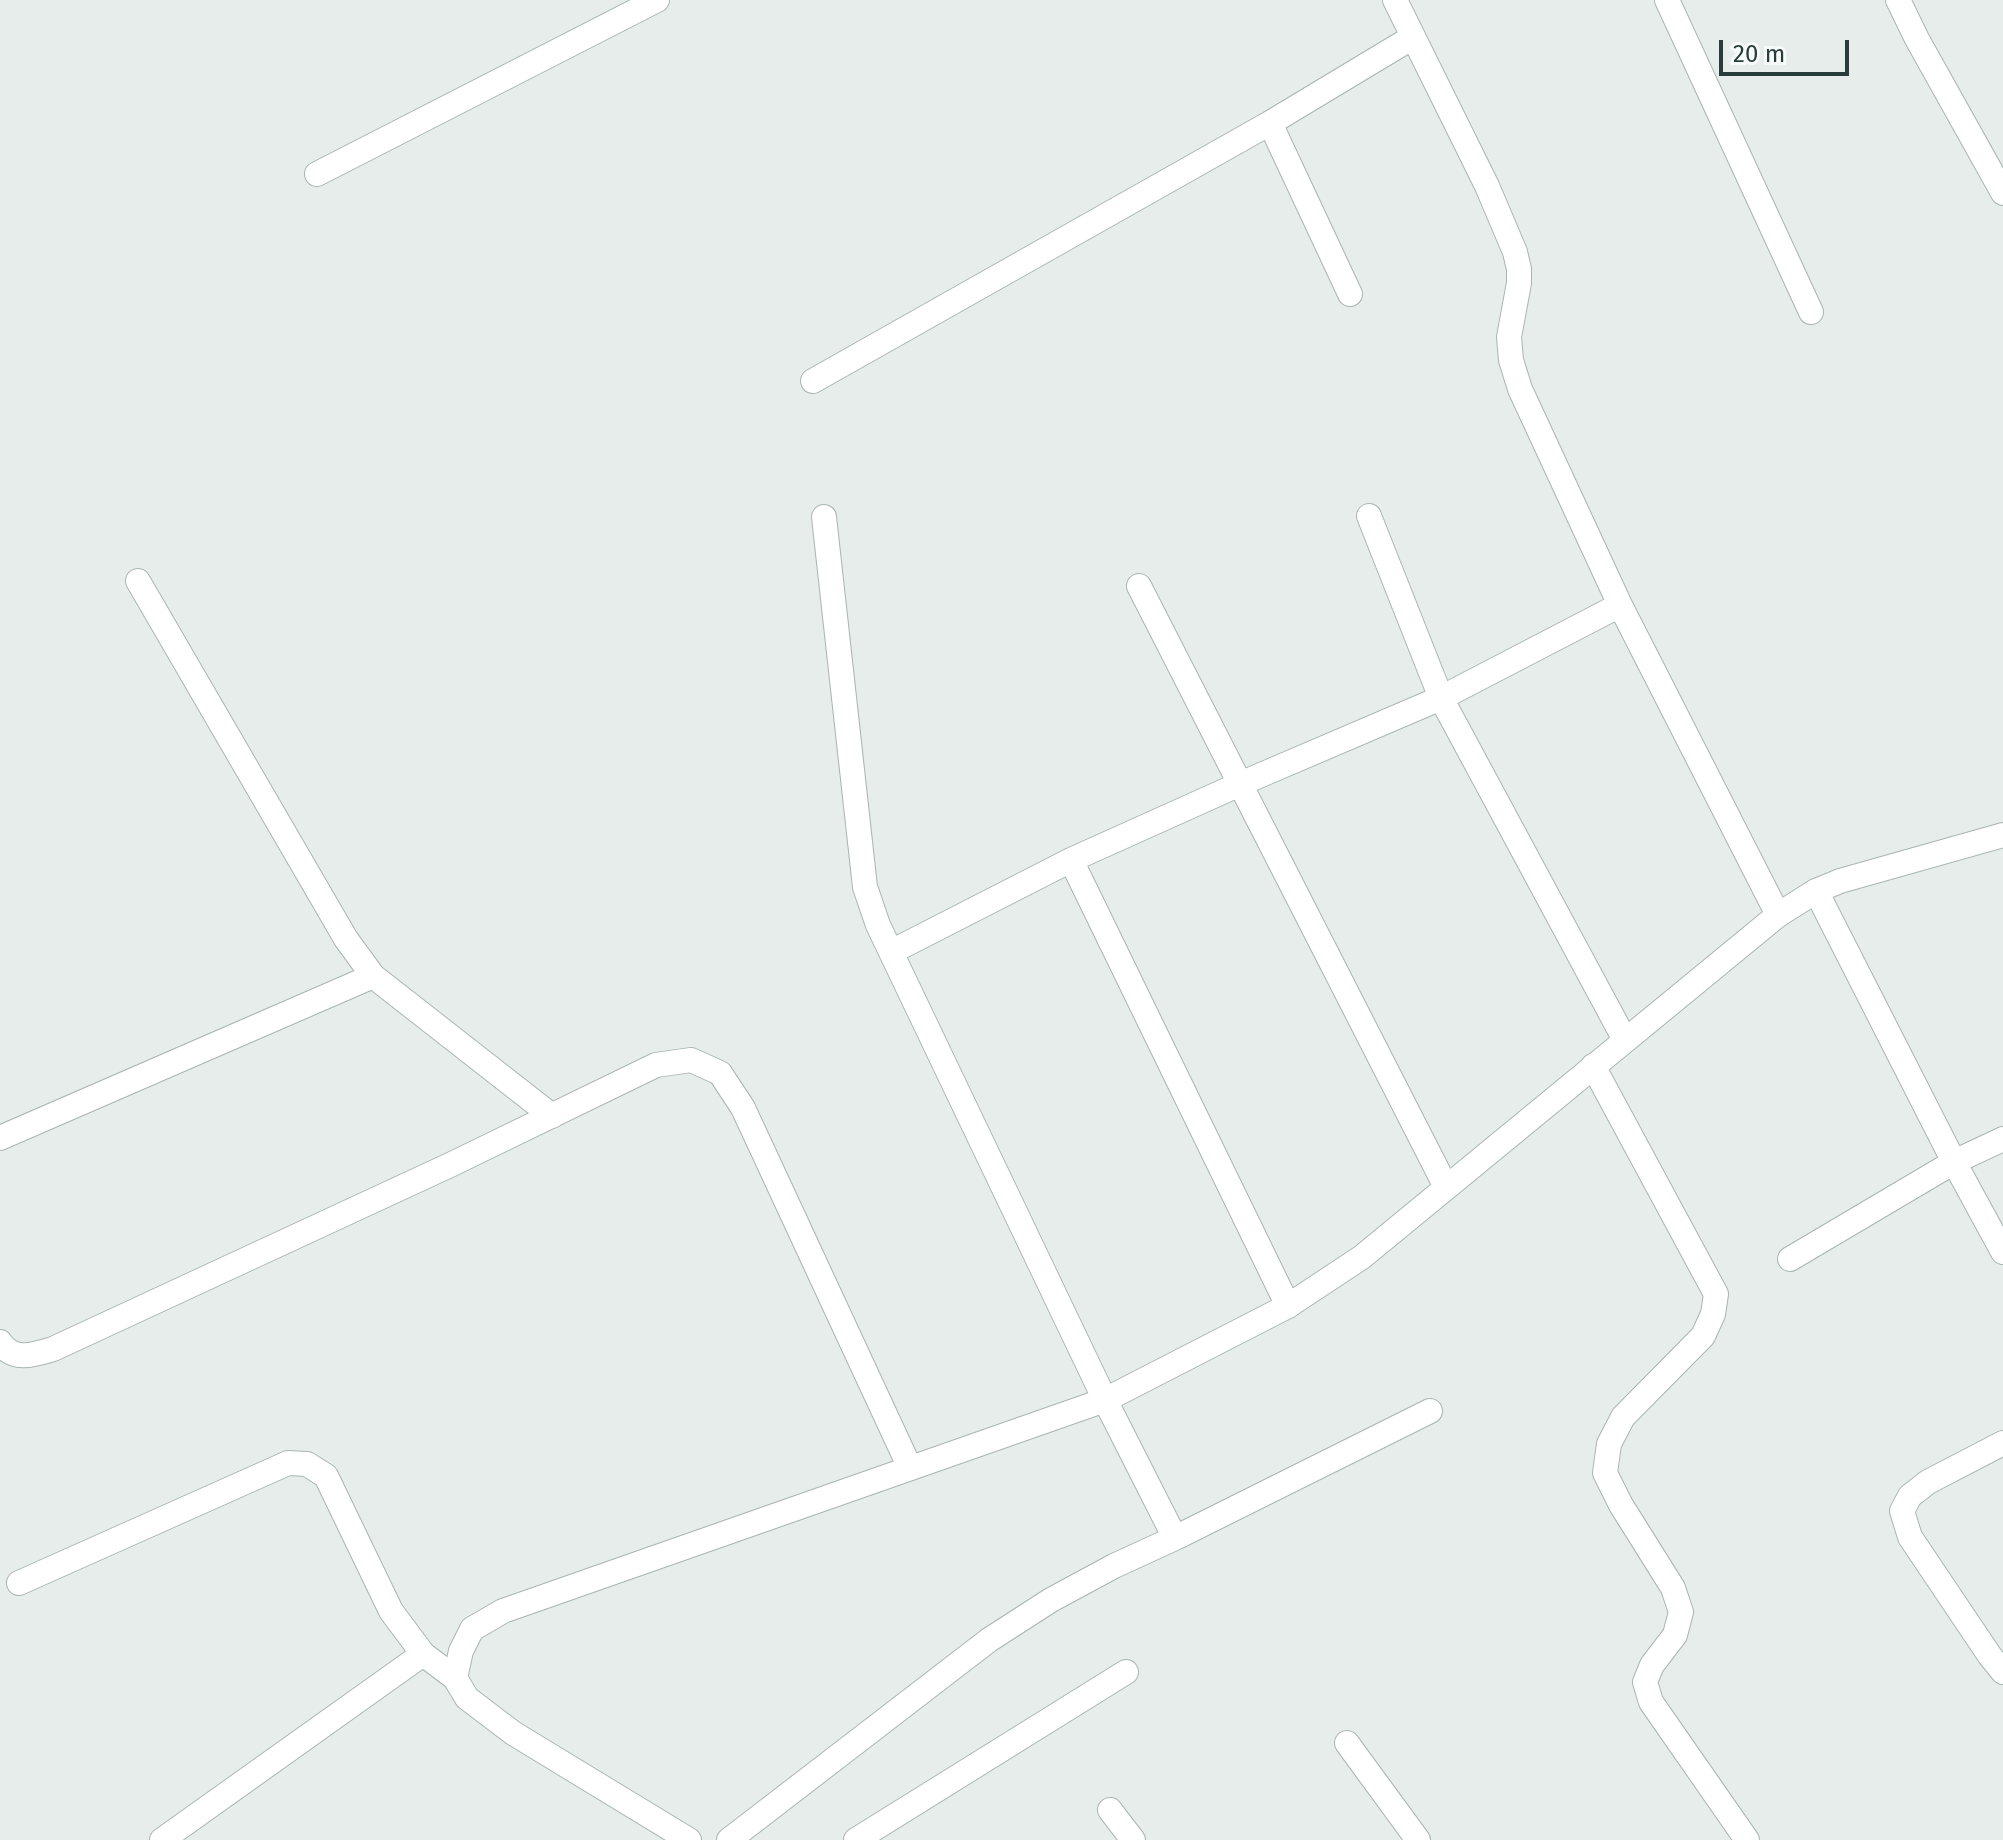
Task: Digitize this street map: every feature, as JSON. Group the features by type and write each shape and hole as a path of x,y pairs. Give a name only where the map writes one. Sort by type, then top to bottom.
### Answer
{"street":[{"path":"317,174 657,0"},
{"path":"1395,0 1487,186 1515,252 1519,283 1509,337 1511,360 1520,389 1620,605 1778,915"},
{"path":"1667,0 1811,312"},
{"path":"1898,0 2003,193"},
{"path":"813,381 1270,123 1413,37"},
{"path":"1270,123 1350,294"},
{"path":"1369,516 1441,698 1625,1040"},
{"path":"824,517 865,887 878,925 1105,1400 1175,1538"},
{"path":"138,581 346,939 373,976 552,1116"},
{"path":"1139,586 1446,1187"},
{"path":"891,952 1071,860 1441,698 1620,605"},
{"path":"455,1678 461,1651 472,1629 503,1611 1105,1400 1288,1306 1362,1257 1778,915 1816,891 1840,881 2003,835"},
{"path":"1071,860 1288,1306"},
{"path":"1816,891 2003,1252"},
{"path":"0,1138 373,976"},
{"path":"0,1342 15,1355 32,1356 53,1349 656,1065 691,1060 720,1073 743,1108 910,1468"},
{"path":"1593,1066 1716,1294 1713,1314 1703,1336 1623,1417 1609,1444 1605,1473 1621,1505 1673,1588 1681,1612 1675,1635 1652,1665 1645,1682 1651,1702 1747,1840"},
{"path":"1790,1259 1954,1162 2003,1139"},
{"path":"729,1840 989,1640 1051,1600 1430,1411"},
{"path":"2003,1443 1928,1482 1910,1496 1902,1511 1910,1537 2003,1672"},
{"path":"19,1583 288,1463 307,1464 326,1476 391,1611 423,1654 455,1678 467,1698 513,1733 689,1840"},
{"path":"162,1840 423,1654"},
{"path":"856,1840 1126,1672"},
{"path":"1347,1743 1418,1840"},
{"path":"1110,1810 1133,1840"}]}
